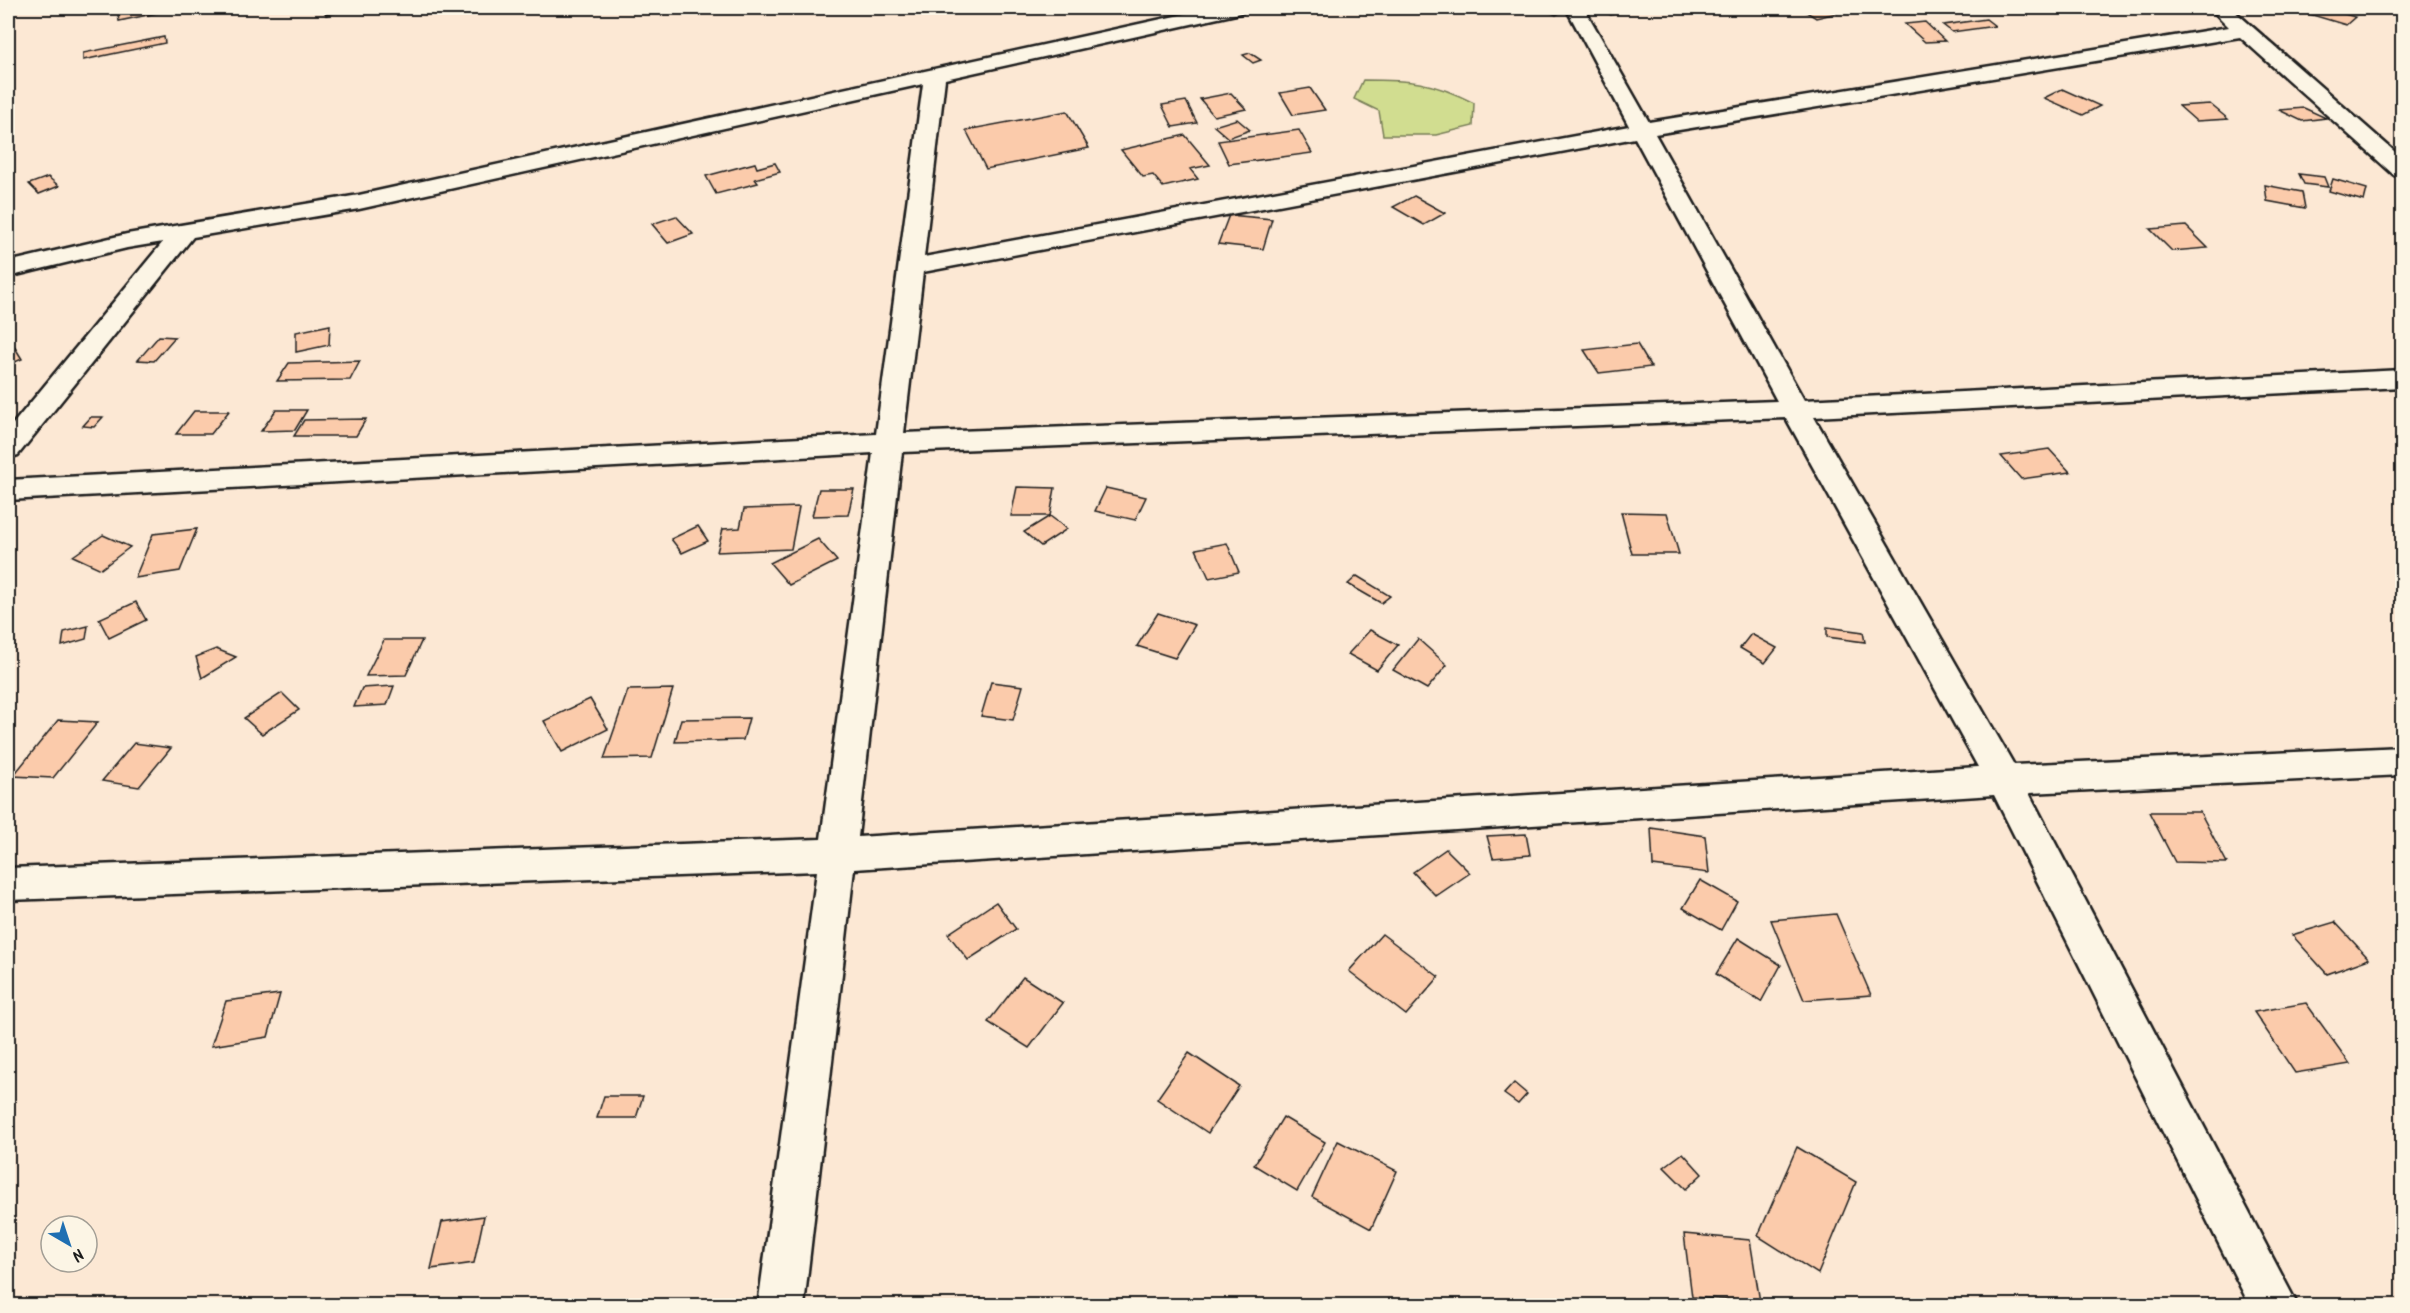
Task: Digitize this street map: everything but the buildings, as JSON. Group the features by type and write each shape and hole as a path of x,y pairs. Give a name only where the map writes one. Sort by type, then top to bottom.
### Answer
{"street":[{"path":"8,269 127,241 359,202 1236,8"},
{"path":"1575,8 1795,409 2004,780 2275,1305"},
{"path":"2220,8 2403,170"},
{"path":"911,267 1641,130 2245,30"},
{"path":"781,1305 935,73"},
{"path":"8,447 185,231"},
{"path":"8,490 889,443 1795,409 2403,378"},
{"path":"8,884 838,854 2004,780 2403,761"}],"green space":[{"path":"1363,80 1420,83 1445,90 1474,103 1473,126 1436,135 1383,135 1379,111 1354,99"}]}
